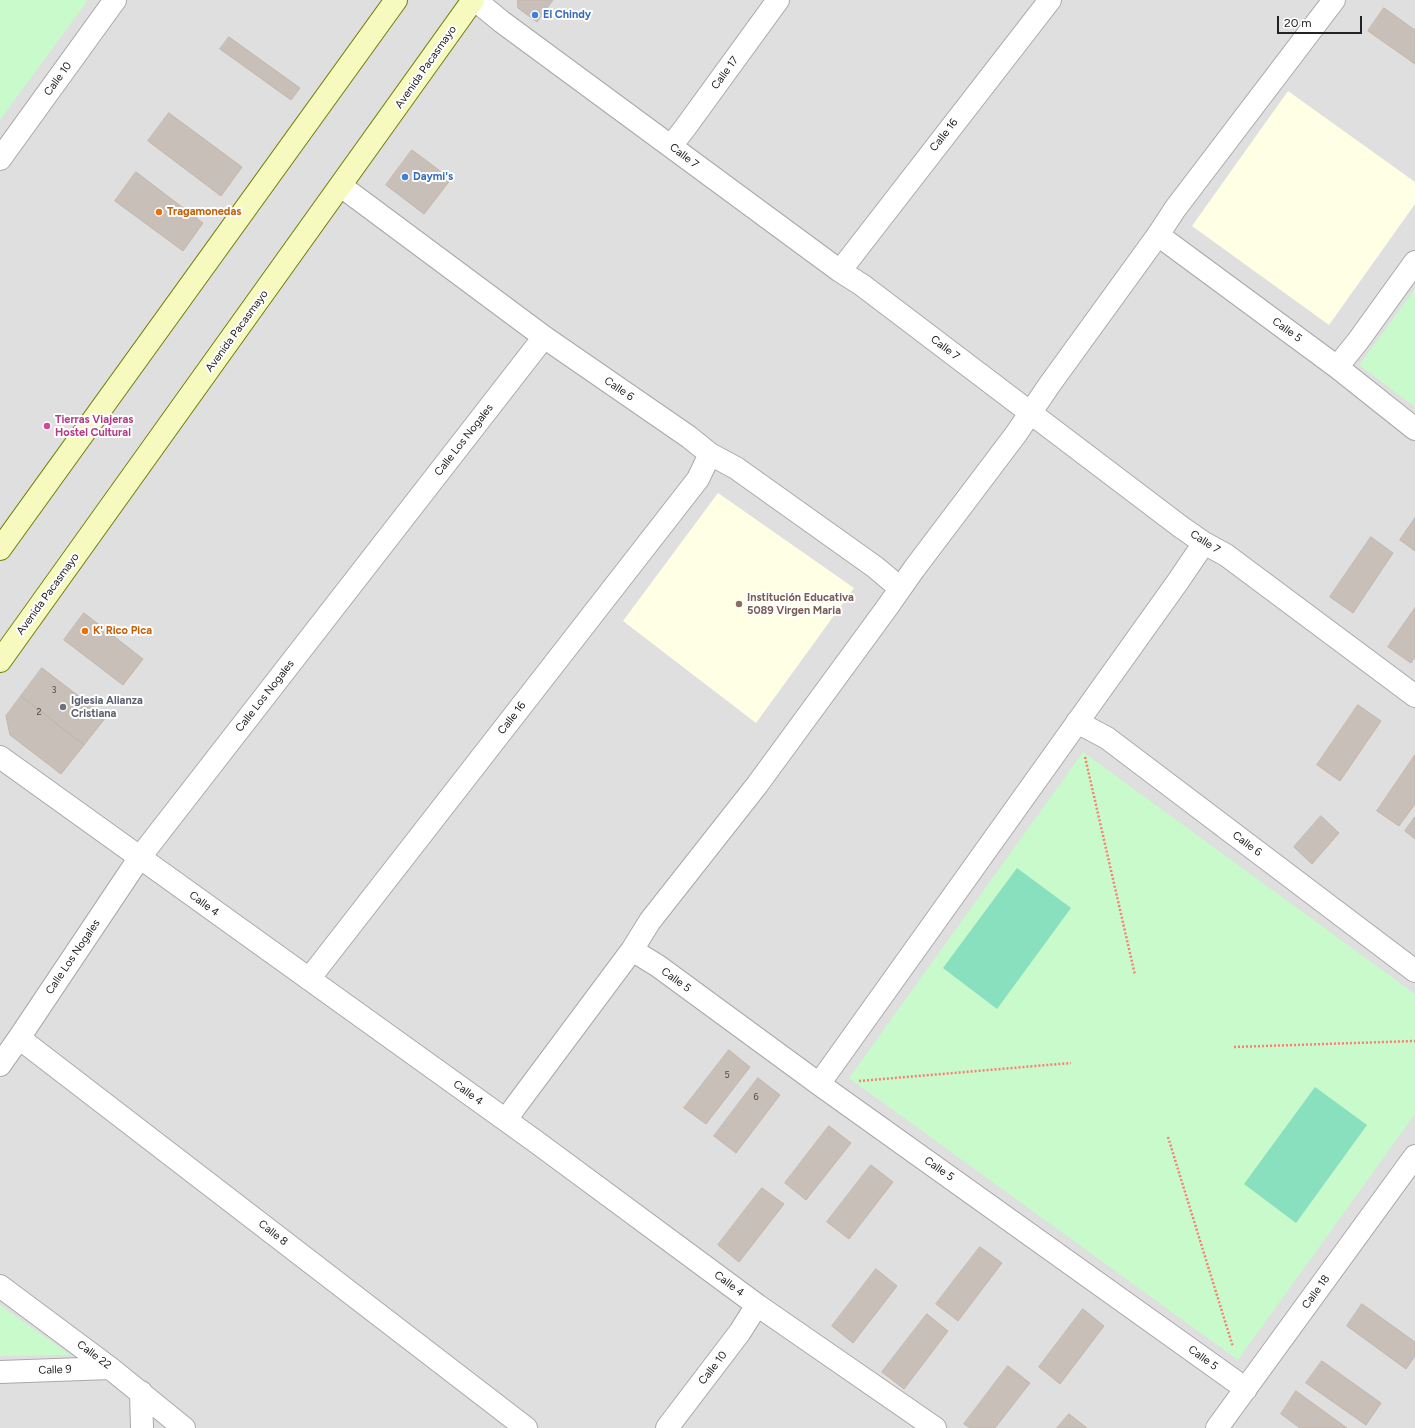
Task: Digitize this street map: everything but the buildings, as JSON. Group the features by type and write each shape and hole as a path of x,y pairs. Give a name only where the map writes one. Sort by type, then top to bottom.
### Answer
{"main road":[{"path":"0,549 396,0"},
{"name":"Avenida Pacasmayo","path":"0,661 474,0"}],"street":[{"name":"Calle 10","path":"0,158 115,0"},
{"name":"Calle 7","path":"474,0 840,271 862,285 1204,543 1226,555 1415,696"},
{"name":"Calle 17","path":"671,146 778,0"},
{"name":"Calle 16","path":"840,271 1050,0"},
{"path":"506,1120 632,950 650,921 757,785 900,588 1030,413 1158,235 1174,209 1334,0"},
{"name":"Calle 6","path":"341,186 544,337 689,437 710,454 736,468 875,567 900,588"},
{"name":"Calle 5","path":"1158,235 1336,367 1415,429"},
{"path":"1336,367 1358,341 1415,262"},
{"name":"Calle Los Nogales","path":"0,1065 20,1038 140,857 544,337"},
{"name":"Calle 16","path":"309,978 698,479 710,454"},
{"path":"819,1084 1204,543"},
{"name":"Calle 6","path":"1077,722 1107,738 1415,971"},
{"name":"Calle 4","path":"0,757 506,1120 757,1305 934,1428"},
{"name":"Calle 5","path":"632,950 658,966 819,1084 1246,1389"},
{"name":"Calle 8","path":"20,1038 526,1428"},
{"name":"Calle 18","path":"1217,1428 1415,1156"},
{"name":"Calle 22","path":"0,1286 110,1368 184,1428"},
{"name":"Calle 10","path":"667,1428 740,1332 757,1305"},
{"name":"Calle 9","path":"0,1372 110,1368"},
{"path":"141,1392 142,1428"}],"path":[{"path":"1077,722 1135,975"},
{"path":"1234,1047 1415,1041"},
{"path":"858,1081 1071,1063"},
{"path":"1168,1137 1234,1352"}],"shaded area":[{"path":"0,0 1415,0 1415,1428 0,1428"},
{"path":"1288,91 1415,182 1415,204 1329,325 1192,226"},
{"name":"Institución Educativa 5089 Virgen Maria","path":"718,493 854,588 756,723 623,621"}],"green space":[{"path":"0,0 88,0 0,120"},
{"path":"1415,289 1415,407 1359,365"},
{"path":"1083,752 1415,994 1415,1114 1238,1360 849,1078"},
{"path":"1017,868 1071,908 997,1009 943,968"},
{"path":"1315,1087 1367,1125 1296,1223 1244,1184"},
{"path":"0,1305 70,1355 0,1356"}],"place":[{"name":"El Chindy","path":"535,15"},
{"name":"Daymi's","path":"405,177"},
{"name":"Tragamonedas","path":"159,212"},
{"name":"Tierras Viajeras Hostel Cultural","path":"47,426"},
{"name":"Institución Educativa 5089 Virgen Maria","path":"739,604"},
{"name":"K' Rico Pica","path":"85,631"},
{"name":"Iglesia Alianza Cristiana","path":"63,707"}]}
